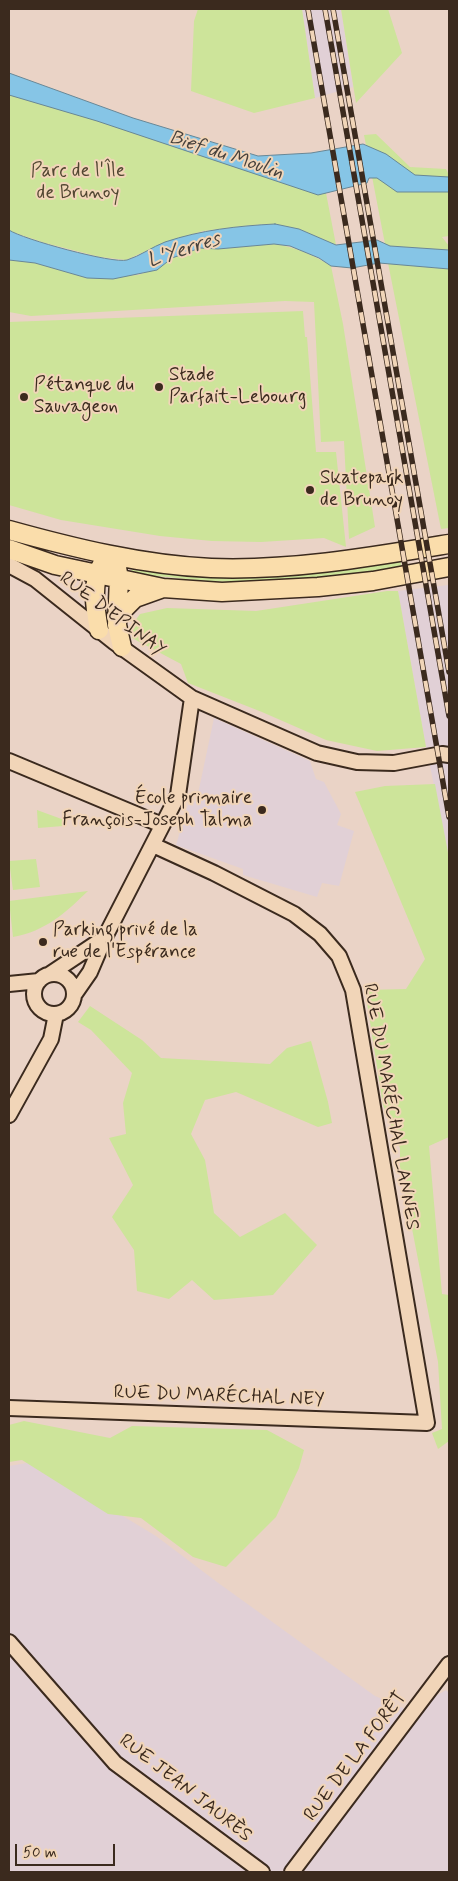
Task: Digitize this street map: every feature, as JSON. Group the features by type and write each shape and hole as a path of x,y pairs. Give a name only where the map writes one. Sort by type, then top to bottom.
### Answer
{"main road":[{"path":"9,530 74,547 111,554 211,568 322,564 449,544"},
{"path":"9,549 55,565 163,588 222,592 294,589 373,581 449,567"},
{"path":"100,630 95,587 97,574 102,564 111,554"},
{"path":"111,554 117,566 119,578 116,617 122,647"},
{"path":"116,617 135,598 163,588"}],"street":[{"name":"RUE D'EPINAY","path":"9,564 35,579 122,647 192,698 317,752 357,762 394,763 442,754 449,755"},
{"path":"74,995 90,972 104,937 178,795 192,698"},
{"path":"9,762 162,825"},
{"name":"RUE DU MARÉCHAL LANNES","path":"153,845 214,873 294,914 320,934 339,956 353,990 427,1423"},
{"path":"35,1000 34,993 45,978 104,937"},
{"path":"56,974 67,979 74,989 74,995 71,1006 56,1014 43,1010 35,1000 11,984 45,978 56,974"},
{"path":"9,1115 51,1039 56,1014"},
{"name":"RUE DU MARÉCHAL NEY","path":"9,1408 427,1423"},
{"name":"RUE JEAN JAURÈS","path":"9,1642 115,1763 262,1872"},
{"name":"RUE DE LA FORÊT","path":"292,1872 449,1664"}],"shaded area":[{"path":"302,9 341,9 353,87 315,98"},
{"path":"448,585 449,858 426,747 398,591"},
{"name":"École primaire François-Joseph Talma","path":"214,718 310,761 316,779 324,782 341,814 337,825 354,831 339,886 322,883 317,897 243,875 243,869 176,845 188,805 193,806 199,789"},
{"path":"33,1462 156,1536 375,1696 410,1711 446,1690 449,1693 449,1872 9,1872 9,1466"}],"green space":[{"path":"198,9 302,9 315,98 254,113 191,91 194,21"},
{"path":"341,9 388,9 402,53 356,103"},
{"name":"Parc de l'Île de Brunoy","path":"9,89 317,182 326,193 336,245 299,229 275,224 253,225 203,231 164,243 126,260 100,257 45,243 12,232 9,230"},
{"path":"376,134 410,167 446,169 449,175 449,236 442,237 449,246 449,250 390,246 385,244 364,135"},
{"path":"274,244 304,252 331,266 343,324 375,527 349,539 344,441 321,442 314,302 285,301 31,316 9,312 9,260 35,263 87,278 138,275 157,270 172,258 200,248 218,249"},
{"path":"388,263 449,269 449,528 441,529"},
{"name":"Stade Parfait-Lebourg","path":"303,311 305,337 307,337 316,452 336,452 346,547 324,538 261,542 212,541 160,536 61,520 9,505 9,322"},
{"path":"400,557 402,570 285,581 227,582 144,575 131,571 132,569 198,577 242,577 288,573"},
{"path":"387,591 398,591 426,747 377,751 326,740 188,683 181,664 132,638 132,625 140,614 167,608 256,611"},
{"path":"435,784 449,858 449,1137 429,1146 442,1294 449,1295 449,1441 438,1449 432,1433 442,1429 438,1362 400,1167 400,1148 383,1105 365,990 406,989 425,959 355,792 385,786"},
{"path":"37,810 67,821 63,826 38,828"},
{"path":"36,859 40,887 13,890 9,861"},
{"path":"88,891 63,914 45,926 13,937 9,901"},
{"path":"90,1006 142,1040 161,1058 270,1064 287,1048 311,1041 332,1123 318,1127 236,1092 205,1100 191,1134 205,1160 214,1213 240,1237 285,1213 317,1245 273,1295 214,1300 192,1280 169,1299 137,1291 134,1250 112,1217 133,1185 109,1138 126,1134 123,1103 132,1073 91,1030 78,1022"},
{"path":"24,1421 110,1438 132,1426 267,1430 304,1450 299,1468 276,1517 226,1567 193,1557 141,1518 108,1514 22,1460 9,1462 9,1425"}],"water":[{"name":"Bief du Moulin","path":"9,73 133,118 258,156 311,153 363,144 386,154 415,175 449,177 449,192 397,192 377,178 369,178 367,183 318,195 97,121 9,95"},
{"name":"L'Yerres","path":"275,224 299,229 336,245 377,240 390,246 449,250 449,269 379,263 352,268 331,266 319,258 290,246 274,244 218,249 200,248 172,258 157,270 113,279 87,278 35,263 9,260 9,230 68,250 104,258 127,260 165,242 192,234 233,227"}],"railway":[{"path":"308,9 449,817"},
{"path":"325,9 449,716"},
{"path":"333,9 449,672"}],"place":[{"name":"Stade Parfait-Lebourg","path":"159,387"},
{"name":"Pétanque du Sauvageon","path":"24,397"},
{"name":"Skatepark de Brunoy","path":"310,490"},
{"name":"École primaire François-Joseph Talma","path":"262,810"},
{"name":"Parking privé de la rue de l'Espérance","path":"43,942"}]}
